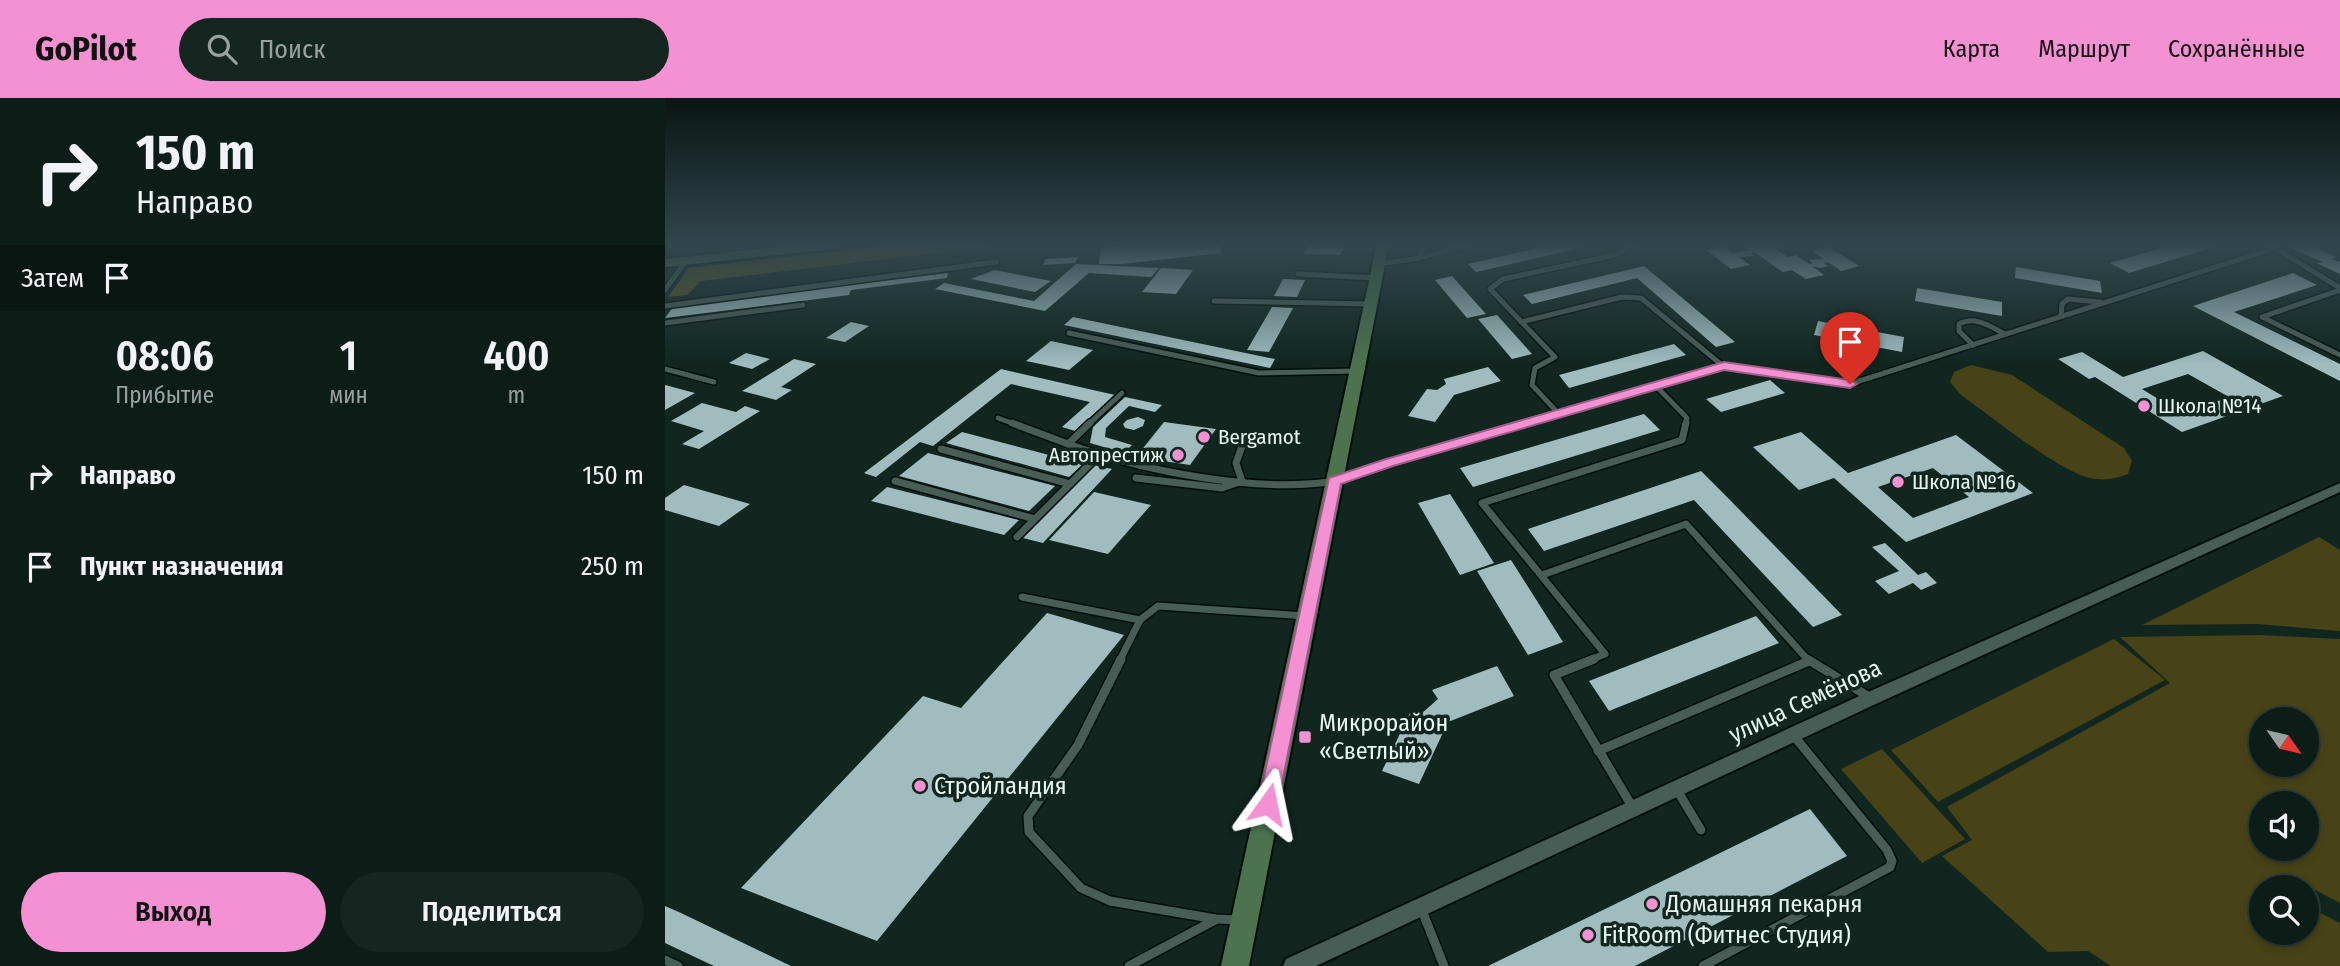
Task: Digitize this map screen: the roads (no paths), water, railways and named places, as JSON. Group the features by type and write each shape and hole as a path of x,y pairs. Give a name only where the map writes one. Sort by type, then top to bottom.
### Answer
{"main road":[{"path":"1235,966 1375,285"}],"street":[{"name":"улица Семёнова","path":"1293,966 1872,698 2340,487"}],"lane":[{"path":"665,306 827,285"},
{"path":"1496,285 1490,289 1555,358 1535,368 1532,384 1558,413"},
{"path":"998,418 1098,456 1141,467 1242,481 1335,481 1724,366 1850,384 2161,285"},
{"path":"2340,289 2262,317 2340,355"},
{"path":"1521,322 1622,297 1641,298 1724,366"},
{"path":"2061,316 2062,304 2068,299 2104,303"},
{"path":"1215,301 1371,304"},
{"path":"665,323 803,305"},
{"path":"1973,345 1963,338 1959,331 1959,324 1963,321 1979,321 2005,334"},
{"path":"1069,332 1259,373 1357,372"},
{"path":"665,369 714,382"},
{"path":"1633,809 1554,676 1605,654 1482,503 1682,440 1687,418 1656,386"},
{"path":"1068,444 1122,393"},
{"path":"1242,481 1236,463 1246,435"},
{"path":"941,449 1070,484"},
{"path":"1017,537 1098,456"},
{"path":"1136,478 1222,488 1242,481"},
{"path":"895,481 1035,519"},
{"path":"1542,575 1686,524 1809,661 1872,698"},
{"path":"1022,597 1140,620"},
{"path":"1244,920 1216,919 1110,901 1081,888 1030,832 1028,816 1078,746 1140,620 1158,606 1307,616"},
{"path":"1598,751 1809,661"},
{"path":"1708,965 1890,867 1892,861 1887,850 1794,736"},
{"path":"1677,789 1701,830"},
{"path":"1420,907 1444,966"},
{"path":"1129,966 1216,919"},
{"path":"665,960 678,966"}],"place":[{"name":"Школа №14","path":"2144,406"},
{"name":"Bergamot","path":"1204,437"},
{"name":"Автопрестиж","path":"1178,455"},
{"name":"Школа №16","path":"1898,482"},
{"name":"Микрорайон «Светлый»","path":"1305,737"},
{"name":"Стройландия","path":"920,786"},
{"name":"Домашняя пекарня","path":"1652,904"},
{"name":"FitRoom (Фитнес Студия)","path":"1588,935"}]}
